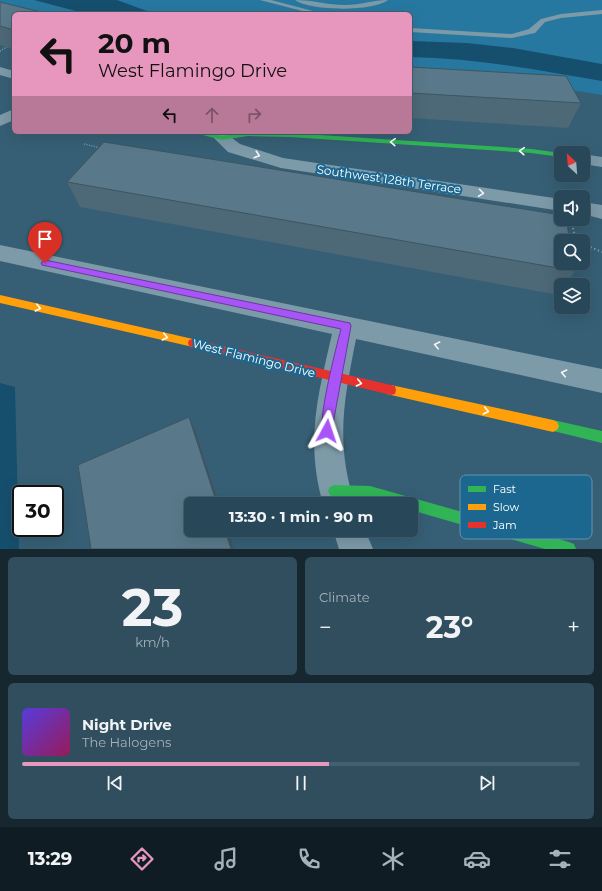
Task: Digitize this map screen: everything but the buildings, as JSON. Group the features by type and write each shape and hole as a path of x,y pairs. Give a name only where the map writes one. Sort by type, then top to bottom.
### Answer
{"street":[{"path":"0,71 12,74"},
{"path":"0,106 12,100"},
{"path":"0,121 12,115"},
{"name":"Southwest 128th Terrace","path":"203,134 222,138 248,134 290,134 554,154"},
{"name":"Southwest 128th Terrace","path":"222,138 234,148 281,163 554,204"},
{"path":"590,160 602,162"},
{"path":"590,209 602,212"},
{"path":"0,253 602,381"},
{"name":"West Flamingo Drive","path":"0,299 241,354 335,378 602,437"},
{"path":"346,326 328,412 327,431 336,497 370,492 387,497"},
{"path":"418,506 460,518"},
{"path":"352,537 356,549"},
{"path":"534,539 569,549"}],"lane":[{"path":"263,0 316,12"},
{"path":"298,0 332,8 359,7 376,4 385,0"},
{"path":"356,12 359,7"},
{"path":"412,30 512,36 532,31 543,20 561,16 602,12"}],"path":[{"path":"0,51 7,47"},
{"path":"84,144 106,149"},
{"path":"590,247 602,252"}],"shaded area":[{"path":"0,0 602,0 602,95 528,83 412,76 412,12 15,12 0,8"},
{"path":"34,0 117,0 150,12 79,12"},
{"path":"412,41 467,43 513,48 602,64 602,81 482,62 412,57"},
{"path":"0,383 15,387 17,485 12,485 12,537 19,537 19,549 0,549"}],"traffic: fast":[{"path":"203,134 222,138 248,134"},
{"path":"248,134 290,135 531,151 554,154"},
{"path":"553,426 602,437"},
{"path":"334,491 370,492 460,518"},
{"path":"534,539 569,549"}],"traffic: slow":[{"path":"0,299 193,343"},
{"path":"391,390 553,426"}],"traffic: jam":[{"path":"193,343 391,390"}],"route":[{"path":"45,263 346,326 328,412 327,431"}]}
